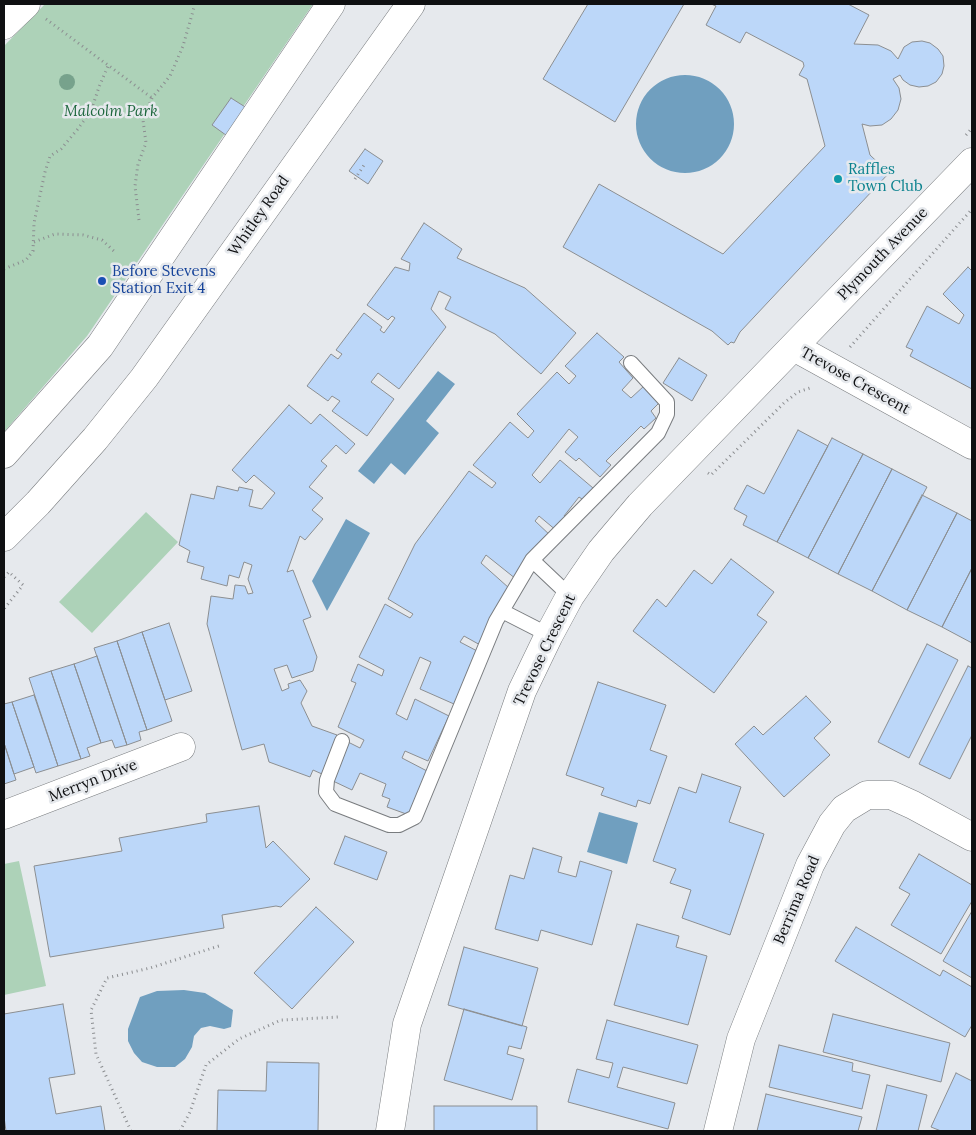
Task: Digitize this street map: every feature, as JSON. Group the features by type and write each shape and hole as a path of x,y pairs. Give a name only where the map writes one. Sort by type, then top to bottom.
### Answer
{"street":[{"path":"4,25 26,4"},
{"path":"4,454 100,346 331,4"},
{"name":"Whitley Road","path":"4,538 45,496 95,439 144,378 411,4"},
{"name":"Plymouth Avenue","path":"794,347 972,162"},
{"name":"Trevose Crescent","path":"390,1131 407,1024 522,691 570,596 601,551 640,505 794,347 972,444"},
{"name":"Merryn Drive","path":"4,815 181,748"},
{"name":"Berrima Road","path":"718,1131 741,1039 810,865 832,824 844,809 867,795 891,795 972,837"}],"lane":[{"path":"342,741 327,780 326,792 335,804 389,825 400,826 415,818 496,621 532,560 658,433 667,414 667,402 630,363"},
{"path":"532,560 570,596"},
{"path":"502,611 549,635"}],"path":[{"path":"26,4 152,98"},
{"path":"139,220 135,186 138,164 146,143 143,120 152,98 170,76 183,46 195,4"},
{"path":"4,269 26,260 33,251 34,223 50,156 61,149 91,111 108,66"},
{"path":"355,179 364,165"},
{"path":"686,459 711,475 784,403 798,392 812,387 972,209"},
{"path":"34,242 55,234 83,235 102,240 116,253"},
{"path":"4,577 9,572 23,585 4,609"},
{"path":"130,1131 96,1054 91,1010 107,978 150,968 222,945"},
{"path":"180,1131 190,1112 206,1065 239,1039 281,1020 339,1017"}],"green space":[{"name":"Malcolm Park","path":"45,4 313,4 87,336 4,432 4,46"},
{"path":"146,512 178,542 92,633 59,602"},
{"path":"19,861 46,986 4,995 4,864"}],"water":[{"path":"685,75 704,79 720,89 730,105 734,124 730,143 720,159 704,169 685,173 666,169 650,159 640,143 636,124 640,105 650,89 666,79"},
{"path":"438,371 455,384 426,421 439,433 405,475 391,463 374,484 358,471"},
{"path":"346,519 370,533 327,611 312,581"},
{"path":"599,812 638,823 627,864 587,852"},
{"path":"184,990 205,993 233,1010 231,1027 224,1029 210,1026 201,1028 194,1036 192,1047 185,1059 175,1067 157,1067 142,1062 134,1053 128,1041 128,1029 140,997 157,991"}],"building":[{"path":"588,4 684,4 615,122 543,79"},
{"name":"Raffles Town Club","path":"711,4 848,4 869,15 854,44 878,45 891,51 898,59 904,47 912,42 922,41 930,43 938,49 943,56 944,66 942,74 936,82 928,86 910,85 900,75 893,79 899,88 901,99 898,110 891,119 882,125 870,126 862,124 870,155 889,173 740,332 734,343 731,342 728,345 712,331 563,247 599,184 723,254 825,146 807,79 799,75 804,66 803,62 746,32 740,43 706,25 716,6"},
{"path":"231,98 250,110 230,138 212,125"},
{"path":"365,149 383,161 368,184 349,171"},
{"path":"424,223 462,249 457,258 525,288 576,333 541,374 495,334 445,309 451,297 439,291 431,309 446,327 399,389 378,373 371,382 394,399 367,436 332,411 340,401 332,396 328,401 307,386 331,354 338,359 342,354 336,350 364,313 382,327 380,330 384,333 395,318 392,316 388,320 367,305 395,267 409,271 410,263 401,259"},
{"path":"968,267 972,271 972,389 910,356 913,350 906,347 927,306 959,324 964,315 943,294"},
{"path":"597,333 624,357 619,362 633,378 622,390 631,398 644,386 659,403 651,411 656,418 644,429 641,426 606,461 611,465 600,477 579,458 576,461 565,452 578,437 569,429 532,475 540,483 560,460 593,488 582,499 579,497 564,516 568,520 557,531 539,516 535,521 552,537 516,579 486,555 481,563 509,588 482,646 464,636 460,642 479,652 454,704 420,689 431,662 420,657 396,714 407,720 415,699 449,716 428,761 405,751 402,758 427,771 409,815 387,807 390,799 382,796 386,784 360,773 352,790 333,781 348,742 360,748 364,740 338,727 356,683 351,681 358,664 382,676 384,670 359,657 385,604 410,618 413,614 388,599 415,544 469,471 492,488 496,483 473,465 510,422 528,438 534,431 517,414 557,372 569,384 576,376 565,366"},
{"path":"679,358 707,375 692,401 663,383"},
{"path":"289,405 311,424 320,414 355,444 346,454 336,445 321,461 327,466 309,487 323,498 312,510 323,519 305,540 300,536 287,572 293,570 311,617 303,620 317,657 313,671 292,678 287,665 274,669 282,691 289,688 288,684 300,680 307,691 301,703 312,726 337,735 322,774 313,770 310,777 269,762 264,744 242,750 207,624 211,596 233,599 235,585 245,586 248,594 253,593 248,579 252,565 244,562 239,578 229,575 227,586 201,579 204,567 187,562 190,551 179,545 191,494 214,499 217,486 238,491 239,487 253,490 249,506 262,509 275,493 254,475 246,483 232,470"},
{"path":"798,430 828,446 777,542 743,525 747,516 734,509 747,485 764,494"},
{"path":"832,438 863,454 808,558 777,542"},
{"path":"863,454 892,469 838,574 808,558"},
{"path":"892,469 927,487 872,591 838,574"},
{"path":"922,495 957,513 907,610 872,591"},
{"path":"957,513 972,521 972,568 942,627 907,610"},
{"path":"731,559 774,592 757,615 767,622 714,693 633,631 657,599 666,607 694,570 712,584"},
{"path":"972,568 972,643 942,627"},
{"path":"169,623 192,691 165,700 142,632"},
{"path":"142,632 172,721 147,730 117,641"},
{"path":"117,641 147,730 139,732 141,740 127,745 94,648"},
{"path":"927,644 958,660 909,758 878,742"},
{"path":"97,656 127,745 115,748 112,740 101,743 74,664"},
{"path":"74,664 101,743 87,748 90,756 81,759 51,671"},
{"path":"968,666 972,668 972,735 950,779 919,764"},
{"path":"51,671 81,759 58,766 29,678"},
{"path":"598,682 666,705 650,750 667,756 650,804 638,800 636,807 601,795 604,788 566,775"},
{"path":"34,695 58,766 36,773 12,702"},
{"path":"806,696 831,722 814,738 830,755 784,797 735,744 754,726 763,735"},
{"path":"12,702 34,767 14,774 4,743 4,704"},
{"path":"4,743 16,780 4,784"},
{"path":"702,774 741,787 729,822 764,834 730,935 682,918 691,890 670,883 676,869 653,861 679,787 696,793"},
{"path":"259,806 266,848 273,841 310,879 281,907 276,906 222,915 224,928 50,957 34,866 122,851 119,838 207,822 206,814"},
{"path":"345,836 387,852 377,880 334,864"},
{"path":"533,848 562,857 558,872 576,877 580,861 612,871 592,945 541,930 538,941 495,929 510,875 524,879"},
{"path":"919,854 972,885 972,901 941,954 891,925 910,894 899,888"},
{"path":"316,907 354,942 292,1009 254,973"},
{"path":"972,911 972,978 943,961"},
{"path":"637,924 679,936 676,947 707,956 688,1025 614,1005"},
{"path":"856,927 940,976 943,970 972,987 972,1025 965,1037 835,961"},
{"path":"464,947 538,968 522,1026 448,1005"},
{"path":"63,1004 75,1074 49,1078 56,1114 101,1106 105,1131 6,1131 4,1117 4,1014"},
{"path":"464,1009 527,1027 521,1049 509,1046 507,1054 524,1059 512,1100 444,1080"},
{"path":"833,1014 950,1043 941,1082 823,1052"},
{"path":"607,1020 698,1045 687,1084 623,1067 617,1087 675,1103 668,1129 568,1102 577,1069 609,1078 613,1063 596,1059"},
{"path":"779,1045 853,1063 852,1071 870,1075 862,1109 769,1087"},
{"path":"267,1062 319,1063 318,1131 217,1131 218,1090 266,1091"},
{"path":"956,1073 972,1081 972,1131 941,1131 931,1127"},
{"path":"887,1085 927,1095 918,1131 876,1131"},
{"path":"766,1094 862,1117 858,1131 757,1131"},
{"path":"434,1106 537,1106 537,1131 434,1131"}],"place":[{"name":"Raffles Town Club","path":"838,179"},
{"name":"Before Stevens Station Exit 4","path":"102,281"}]}
